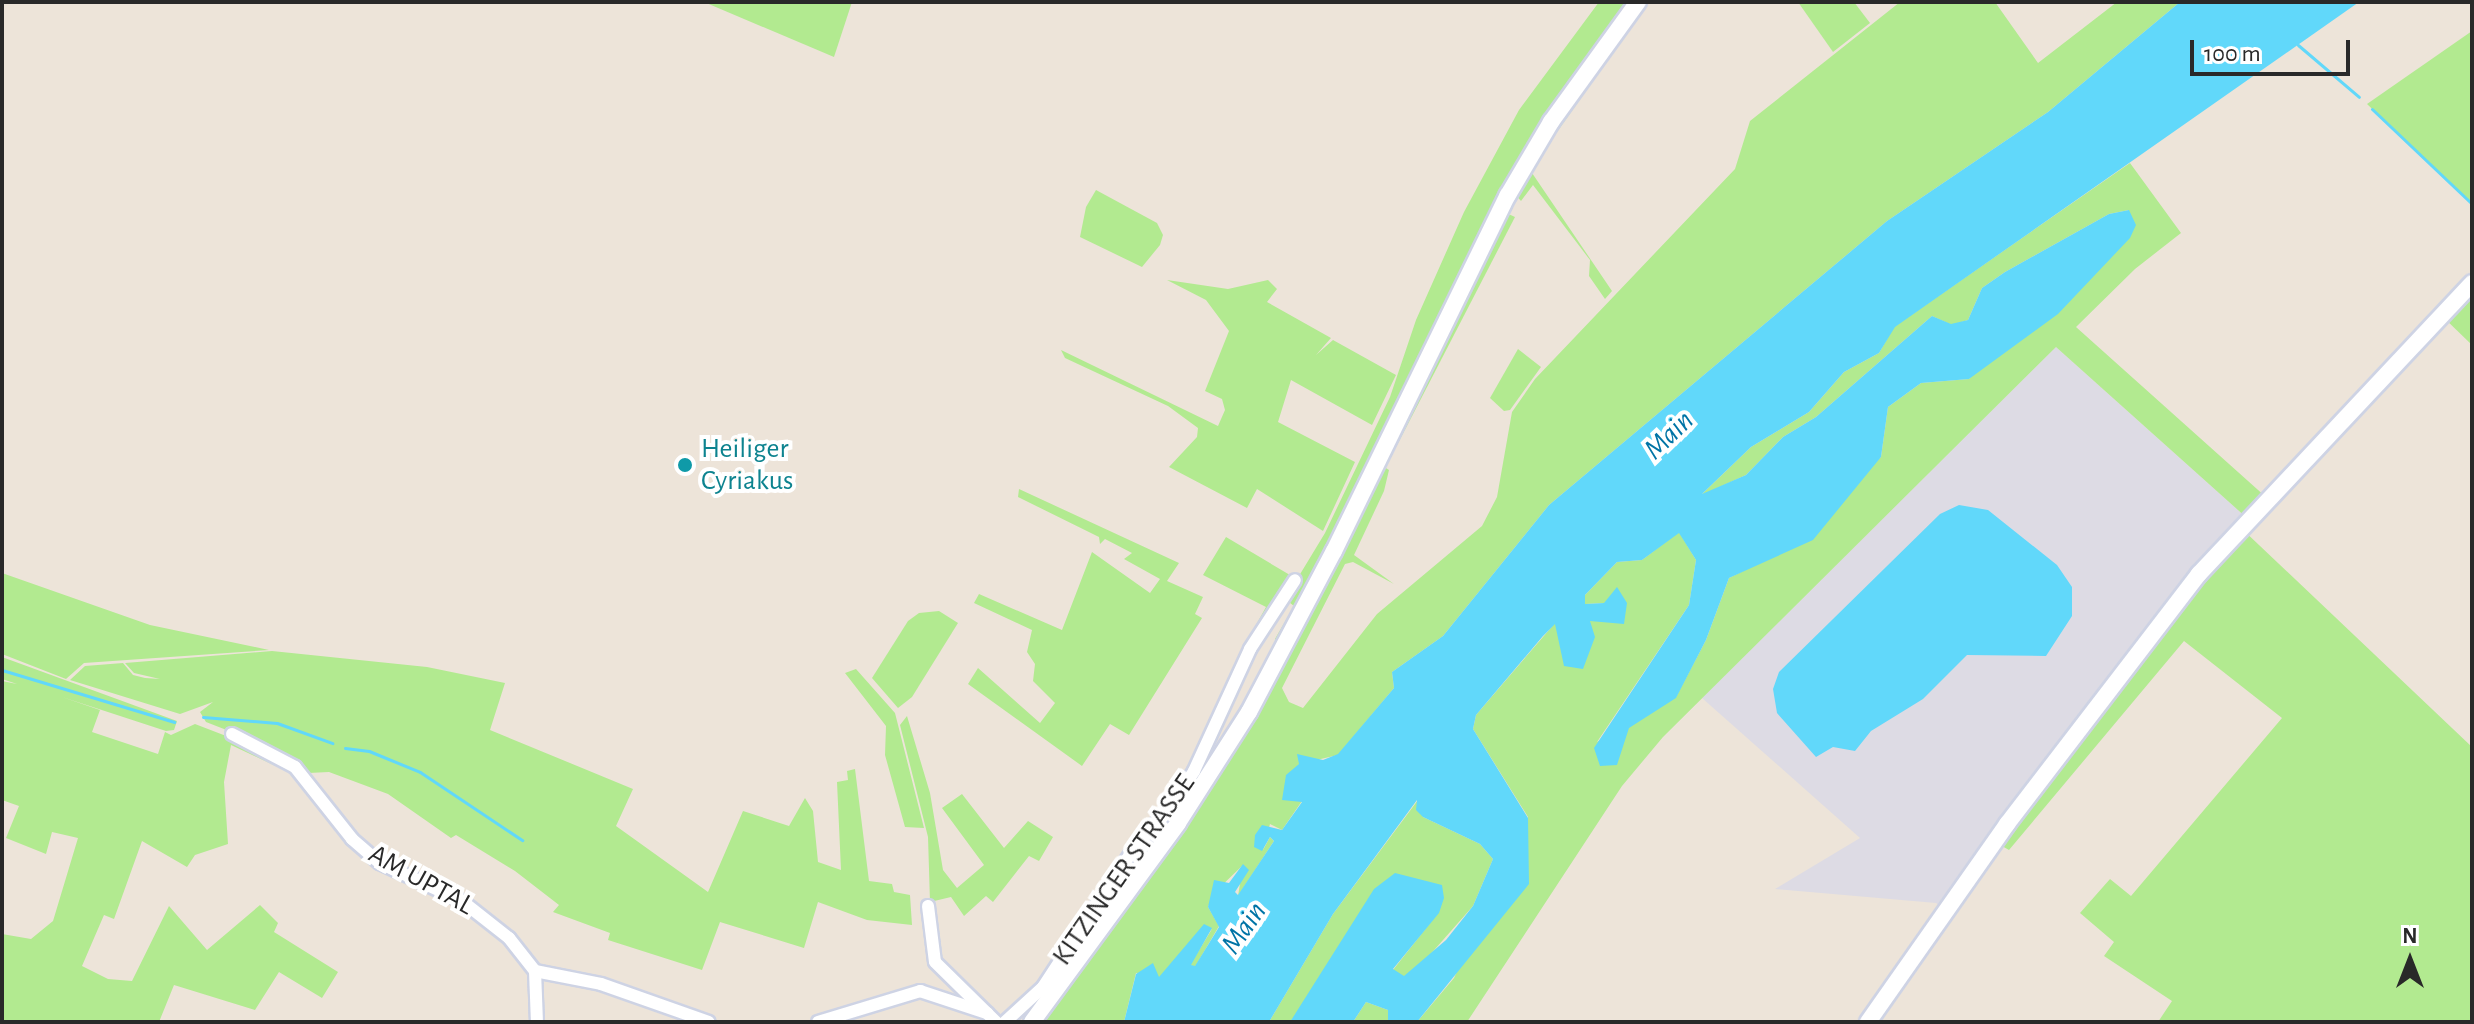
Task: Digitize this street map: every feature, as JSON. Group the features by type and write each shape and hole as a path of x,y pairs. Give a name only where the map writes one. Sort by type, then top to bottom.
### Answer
{"main road":[{"path":"1032,1022 1186,812 1249,712 1334,551 1508,195 1551,122 1638,2"},
{"path":"1868,1022 2025,799 2199,574 2472,283"}],"street":[{"name":"KITZINGER STRASSE","path":"1005,1022 1043,987 1133,850 1181,792 1250,649 1295,580"},
{"name":"AM UPTAL","path":"232,734 288,761 361,849 388,868 474,908 509,938 535,971"},
{"path":"928,906 935,962 991,1018"},
{"path":"537,1022 535,971 601,984 709,1022"},
{"path":"818,1022 920,991 991,1018"}],"shaded area":[{"path":"2056,347 2248,519 1946,910 1936,903 1775,889 1860,838 1702,698"}],"green space":[{"path":"704,2 852,2 834,57"},
{"path":"1599,2 1636,2 1553,114 1277,646 1275,639 1294,606 1285,599 1325,533 1390,397 1416,320 1464,212 1519,110"},
{"path":"1641,2 1649,2 1530,170 1612,291 1605,299 1589,276 1590,260 1533,185 1521,201 1513,192"},
{"path":"1798,2 1854,2 1870,23 1833,52"},
{"path":"1900,2 1995,2 2038,63 2117,2 2180,2 2048,112 1887,221 1549,505 1443,636 1392,672 1394,688 1338,755 1299,764 1296,798 1302,801 1282,830 1270,824 1263,850 1270,837 1274,841 1238,896 1243,865 1214,893 1208,907 1219,926 1195,967 1190,965 1212,929 1159,978 1136,973 1124,1022 1036,1022 1214,777 1381,465 1389,470 1384,491 1354,555 1394,584 1353,562 1345,564 1282,688 1289,702 1303,708 1377,614 1482,526 1497,497 1512,412 1535,379 1735,169 1750,121"},
{"path":"2472,31 2472,204 2367,104"},
{"path":"2130,163 2181,233 2135,269 2076,327 2267,498 2248,519 2056,347 1663,737 1622,786 1467,1022 1417,1022 1454,978 1528,817 1473,729 1476,715 1555,623 1589,620 1604,603 1585,604 1585,595 1617,562 1642,560 1679,532 1696,560 1689,605 1597,742 1676,697 1706,640 1729,578 1765,560 1881,457 1888,407 1921,383 1969,379 2129,210 2109,214 2005,272 1982,288 1968,320 1952,325 1932,316 1816,417 1783,437 1746,475 1700,496 1751,447 1809,412 1844,372 1879,353 1894,327"},
{"path":"1096,190 1157,223 1163,235 1160,245 1142,267 1080,237 1086,207"},
{"path":"1504,212 1515,217 1396,447 1389,449"},
{"path":"1167,280 1228,289 1268,280 1277,289 1267,302 1331,338 1316,355 1333,340 1396,375 1372,425 1291,380 1278,422 1355,462 1323,531 1257,489 1247,508 1169,467 1197,437 1198,428 1168,406 1065,358 1061,350 1218,426 1225,410 1222,399 1205,391 1229,331 1206,300"},
{"path":"2464,291 2472,299 2472,345 2441,315"},
{"path":"1518,349 1541,367 1510,410 1504,411 1490,398"},
{"path":"1019,489 1179,563 1167,581 1203,597 1195,614 1202,618 1129,735 1110,724 1082,766 968,684 978,668 1040,723 1055,703 1033,681 1035,664 1027,652 1032,630 974,603 979,594 1062,630 1092,552 1150,593 1160,579 1124,559 1132,553 1105,539 1100,544 1099,537 1018,497"},
{"path":"2240,527 2472,747 2472,1022 2158,1022 2172,1001 2104,956 2114,942 2080,913 2110,879 2131,896 2282,718 2184,641 2009,850 2002,846 1966,899 1961,890"},
{"path":"1226,537 1295,578 1261,628 1256,625 1266,607 1203,575"},
{"path":"2,573 150,625 269,650 84,663 66,679 2,654"},
{"path":"939,611 958,623 912,697 898,708 872,678 908,621 919,613"},
{"path":"272,651 427,667 505,683 490,730 633,789 616,826 708,892 743,811 789,826 805,798 813,811 818,862 841,870 837,782 848,780 847,771 855,769 869,881 892,884 894,892 910,895 912,925 867,920 818,902 804,948 720,922 702,970 608,940 610,933 553,912 559,905 515,871 456,835 451,838 388,794 329,772 308,773 278,750 206,722 200,712 213,702 180,714 70,680 85,666 123,663 133,675 160,679 134,673 125,663"},
{"path":"2,657 177,721 174,730 166,731 62,697 100,710 92,732 158,754 165,732 171,735 195,724 260,749 297,776 231,745 224,782 228,844 195,855 187,867 142,841 114,919 104,915 82,966 108,979 132,981 169,906 207,950 260,905 278,923 274,932 338,972 322,998 279,972 255,1010 174,985 159,1022 2,1022 2,934 31,939 53,921 78,838 52,832 46,854 6,838 19,806 2,800 2,681 17,684 2,679"},
{"path":"856,669 895,713 924,828 905,827 885,755 886,726 845,673"},
{"path":"907,716 930,793 943,870 957,888 984,865 942,808 962,794 1004,848 1028,821 1053,837 1039,861 1029,856 993,902 986,896 964,916 951,897 930,902 928,837 900,725"},
{"path":"1418,800 1423,817 1480,844 1493,859 1473,906 1413,974 1404,977 1393,970 1438,913 1308,1000 1290,1022 1269,1022 1333,914"},
{"path":"1366,1002 1388,1010 1389,1021 1353,1022"}],"water":[{"name":"Main","path":"2180,2 2359,2 1895,327 1879,353 1844,372 1809,412 1751,447 1702,494 1746,475 1783,437 1816,417 1932,316 1951,324 1968,320 1982,288 2005,272 2109,214 2129,210 2136,225 2130,238 2058,314 1969,379 1921,383 1888,407 1881,457 1813,540 1729,578 1706,640 1676,698 1629,728 1617,765 1600,766 1594,748 1689,605 1696,560 1679,533 1642,560 1617,562 1585,595 1585,604 1604,603 1617,587 1627,603 1624,624 1590,621 1595,637 1583,669 1564,666 1555,624 1543,636 1476,715 1473,729 1528,818 1529,884 1417,1022 1388,1022 1388,1010 1366,1002 1353,1022 1290,1022 1374,889 1395,873 1442,885 1444,898 1439,913 1393,969 1404,976 1446,940 1473,906 1493,859 1480,844 1423,817 1416,810 1417,800 1333,914 1269,1022 1124,1022 1136,974 1153,963 1159,977 1204,924 1212,928 1191,965 1195,966 1219,927 1208,907 1214,880 1229,883 1243,864 1249,870 1235,892 1238,895 1274,841 1270,837 1262,851 1254,847 1255,835 1262,825 1282,830 1302,802 1282,800 1286,775 1299,764 1297,754 1323,760 1338,754 1394,688 1392,672 1443,636 1549,505 1887,221 2048,112"},
{"path":"1959,505 1988,510 2057,565 2072,587 2072,616 2046,656 1967,655 1923,699 1871,731 1855,751 1833,747 1816,757 1777,713 1773,689 1779,672 1940,514"}],"waterway":[{"path":"2298,45 2359,97"},
{"path":"2372,109 2472,204"},
{"path":"2,670 174,722"},
{"path":"203,717 277,723 332,743"},
{"path":"345,748 369,751 420,772 522,840"}],"place":[{"name":"Heiliger Cyriakus","path":"685,465"}]}
